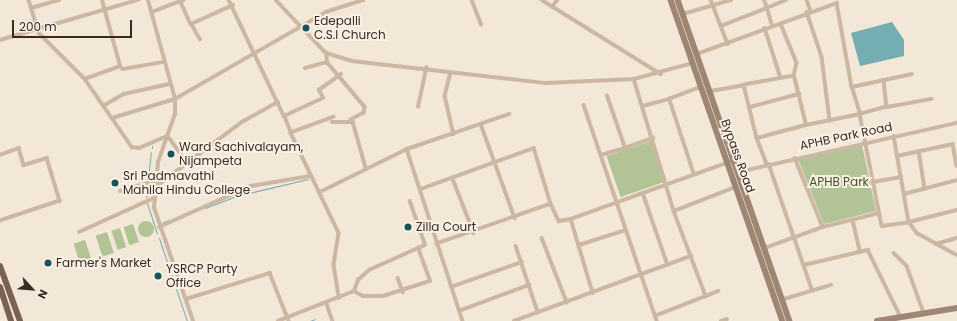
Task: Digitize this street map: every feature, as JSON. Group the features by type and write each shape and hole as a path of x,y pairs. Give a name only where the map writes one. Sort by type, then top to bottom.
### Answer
{"main road":[{"name":"Bypass Road","path":"671,0 701,87 738,186 783,321"},
{"name":"Bypass Road","path":"678,0 784,299 790,321"},
{"path":"0,266 2,279 20,321"},
{"path":"0,287 11,321"},
{"path":"877,321 902,317 911,318 924,313 957,308"}],"street":[{"path":"29,0 37,29 85,79 103,106 135,148 168,136"},
{"path":"31,8 59,0"},
{"path":"102,0 106,9 120,66 123,69 163,62"},
{"path":"0,40 138,0"},
{"path":"148,0 163,62 175,99 175,114 154,181 154,198 159,227 193,321"},
{"path":"230,0 256,50 291,133 339,234 334,265 340,298"},
{"path":"276,0 326,53 352,61 426,68 546,83 634,79 661,74 693,63"},
{"path":"112,118 175,99 299,26 326,12 362,0"},
{"path":"472,0 481,24"},
{"path":"542,0 661,74"},
{"path":"552,7 557,0"},
{"path":"711,0 728,44"},
{"path":"684,14 731,0"},
{"path":"764,0 772,26"},
{"path":"807,0 822,57 830,120"},
{"path":"152,12 182,1 191,24 200,40"},
{"path":"721,26 783,1"},
{"path":"697,54 728,44 765,28 781,24 809,11 832,4 840,5 852,87 860,114 864,143 882,226 909,222 957,210"},
{"path":"191,24 232,5"},
{"path":"781,24 797,63 794,76 806,125"},
{"path":"765,28 781,78"},
{"path":"326,53 326,62"},
{"path":"305,68 326,62"},
{"path":"326,62 341,74 365,107 364,113 351,120 332,122"},
{"path":"85,79 120,66"},
{"path":"418,108 426,68"},
{"path":"452,72 445,96 454,134"},
{"path":"284,116 323,98 319,90 341,74"},
{"path":"852,87 912,74"},
{"path":"711,91 794,76"},
{"path":"634,79 668,184 674,211 706,296"},
{"path":"884,80 887,107"},
{"path":"103,106 124,94 169,84"},
{"path":"744,85 757,138 768,164 812,289"},
{"path":"643,106 701,87"},
{"path":"750,107 799,94"},
{"path":"607,96 626,148"},
{"path":"757,138 806,125 931,98"},
{"path":"668,99 694,175"},
{"path":"154,188 189,165 242,122 278,102"},
{"path":"584,105 658,321"},
{"path":"320,192 407,149 509,114"},
{"path":"291,133 334,116"},
{"path":"351,120 366,168"},
{"name":"APHB Park Road","path":"739,172 794,158 957,123"},
{"path":"481,124 515,218"},
{"path":"168,136 189,165"},
{"path":"894,136 909,222 917,233 957,255"},
{"path":"601,155 653,138"},
{"path":"897,156 952,144 957,166"},
{"path":"0,155 19,148 24,165 47,158 60,201 0,221"},
{"path":"421,189 453,179 494,162 534,148 551,204 559,222 729,162"},
{"path":"407,149 463,321"},
{"path":"919,151 925,189"},
{"path":"794,158 823,227"},
{"path":"159,227 251,186 311,176"},
{"path":"873,182 901,177"},
{"path":"453,179 474,232"},
{"path":"904,194 957,180"},
{"path":"120,191 154,181"},
{"path":"674,211 738,186"},
{"path":"643,193 668,265"},
{"path":"79,232 154,198"},
{"path":"278,321 288,319 327,304 354,291 369,270 425,245 410,202"},
{"path":"437,244 515,218 551,204"},
{"path":"765,248 794,236 823,227 880,213"},
{"path":"571,219 593,293"},
{"path":"854,220 860,250"},
{"path":"579,245 626,230"},
{"path":"542,238 567,302"},
{"path":"936,244 957,238"},
{"path":"516,246 538,312"},
{"path":"354,291 363,296 403,292 430,281 418,248"},
{"path":"804,265 860,250 870,253 902,317"},
{"path":"894,253 907,266 924,313"},
{"path":"514,321 691,256"},
{"path":"451,286 522,262"},
{"path":"186,299 270,273 288,319"},
{"path":"398,278 403,292"},
{"path":"459,311 529,285"},
{"path":"784,299 812,289 831,285"},
{"path":"656,316 718,291"},
{"path":"327,304 333,321"},
{"path":"721,321 727,319"}],"green space":[{"path":"651,141 665,182 621,197 607,156"},
{"name":"APHB Park","path":"862,145 876,211 824,224 798,159"},
{"path":"146,221 152,223 154,229 152,235 146,237 140,235 138,229 140,223"},
{"path":"133,224 139,242 129,245 123,227"},
{"path":"120,228 126,247 118,250 111,231"},
{"path":"107,232 114,253 102,257 96,236"},
{"path":"85,240 92,262 81,266 74,244"}],"water":[{"path":"892,22 904,40 904,56 860,66 851,33"}],"waterway":[{"path":"148,179 151,152"},
{"path":"205,208 236,196 308,179"},
{"path":"147,188 148,184"},
{"path":"147,203 157,233"},
{"path":"163,222 169,220"},
{"path":"159,238 187,321"},
{"path":"310,321 315,319"}],"place":[{"name":"Edepalli C.S.I Church","path":"306,28"},
{"name":"Ward Sachivalayam, Nijampeta","path":"171,154"},
{"name":"Sri Padmavathi Mahila Hindu College","path":"115,183"},
{"name":"Zilla Court","path":"408,227"},
{"name":"Farmer's Market","path":"48,263"},
{"name":"YSRCP Party Office","path":"158,276"}]}
